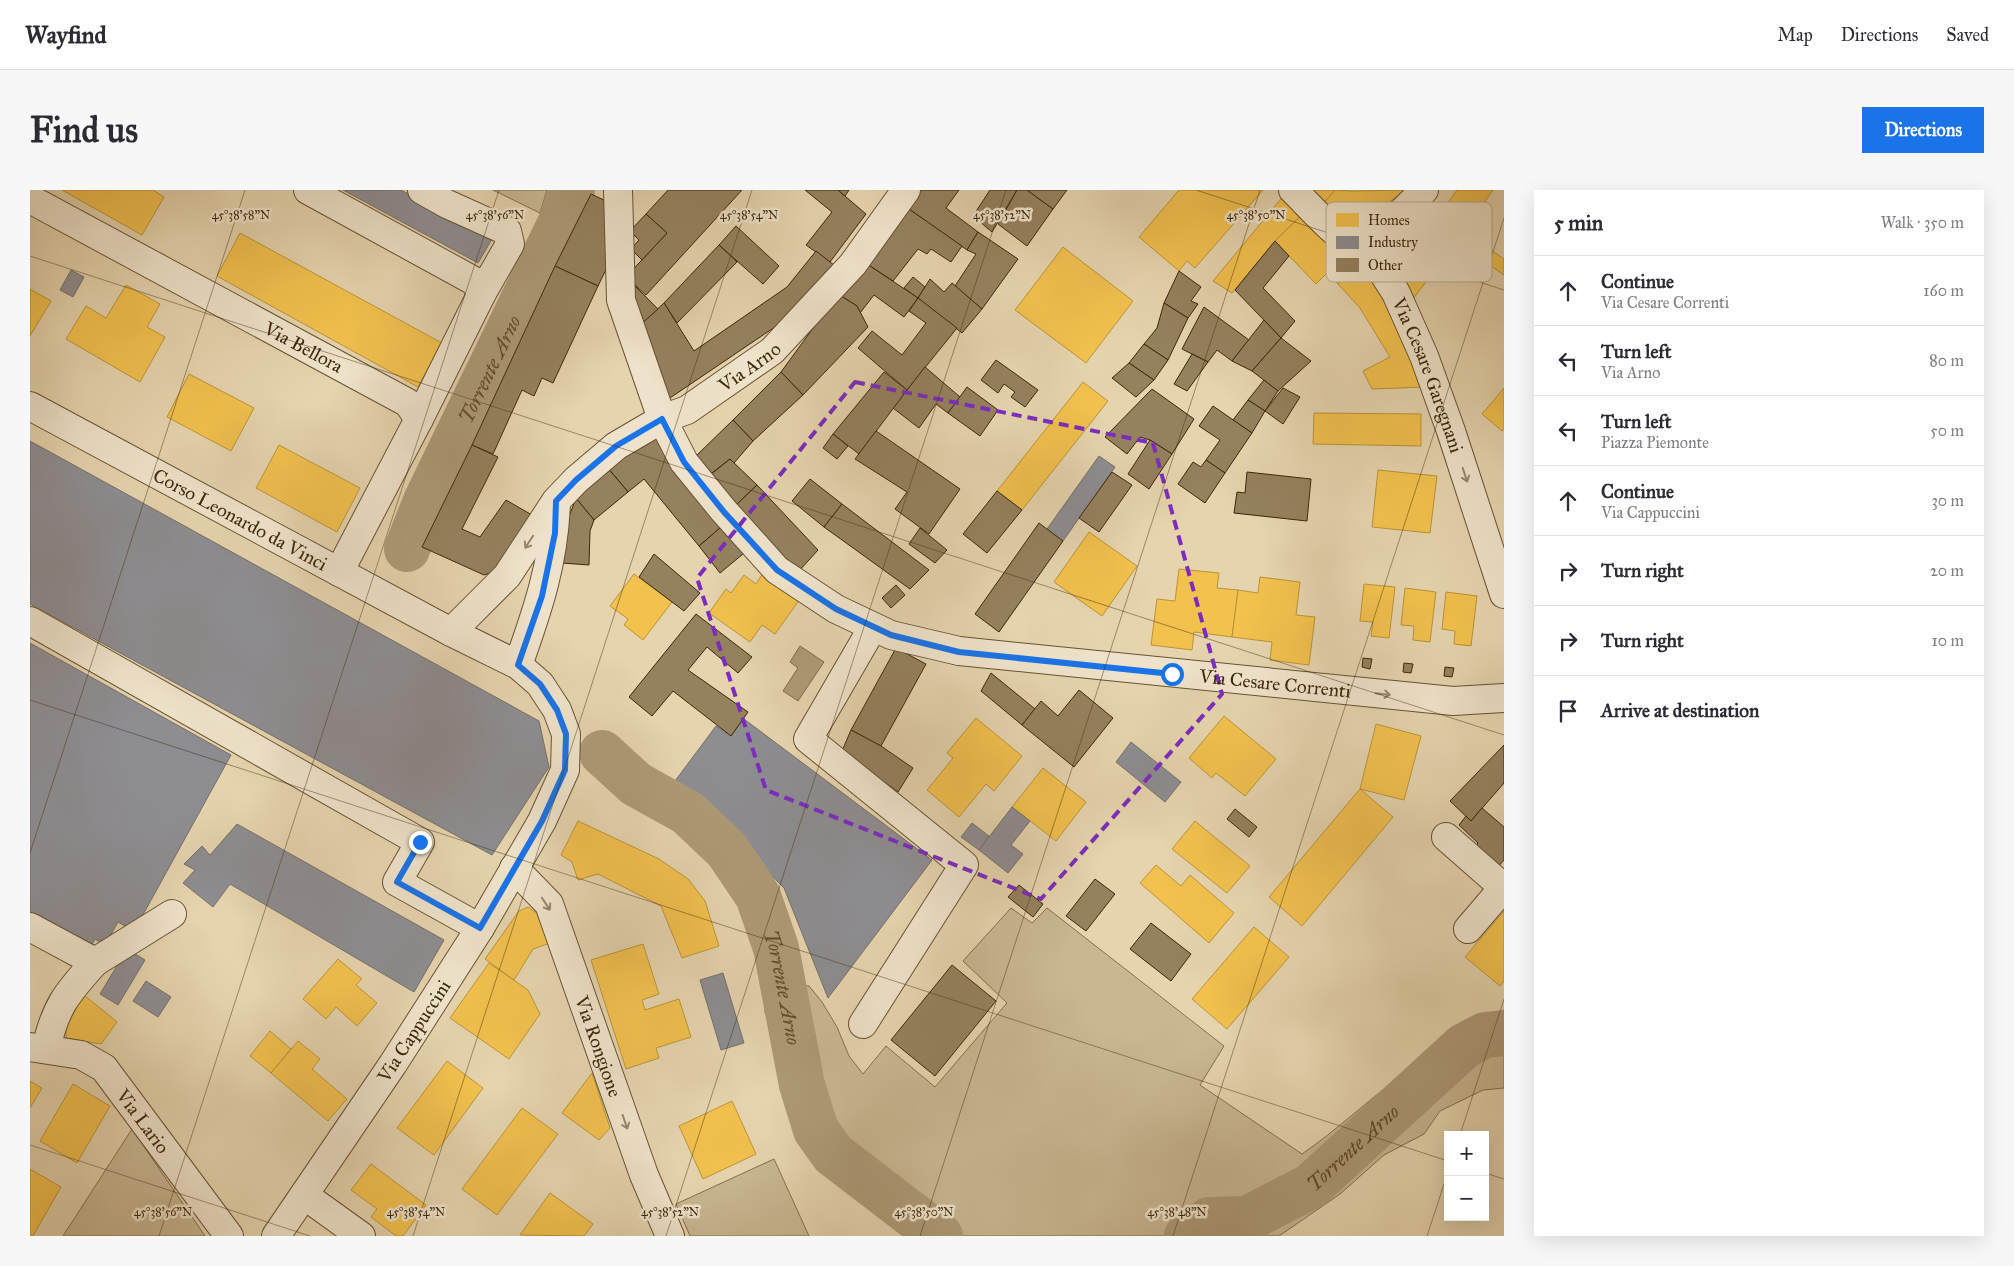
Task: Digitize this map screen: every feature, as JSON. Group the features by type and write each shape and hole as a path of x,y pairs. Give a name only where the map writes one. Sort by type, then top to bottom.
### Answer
{"street":[{"path":"308,190 474,281 482,292"},
{"path":"340,572 482,292 510,244 507,231 447,204 422,190"},
{"name":"Via Cesare Correnti","path":"618,190 621,300 662,419 684,462 724,512 777,570 836,609 891,635 959,652 1453,701 1504,698"},
{"name":"Via Arno","path":"450,632 506,576 556,501 576,480 616,446 662,419 687,410 772,351 853,264 906,190"},
{"path":"1293,190 1326,222"},
{"path":"1412,202 1424,190"},
{"name":"Via Bellora","path":"30,199 408,403 418,419"},
{"name":"Via Cesare Garegnani","path":"1389,282 1396,293 1424,356 1451,431 1504,594"},
{"name":"Corso Leonardo da Vinci","path":"30,406 450,632 518,665"},
{"path":"518,665 542,596 555,533 556,501"},
{"path":"30,621 420,842 397,882 480,928"},
{"path":"863,1024 964,865 808,740 873,627"},
{"name":"Via Cappuccini","path":"276,1236 393,1064 480,928 542,821 565,770 566,734 557,710 540,684 518,665"},
{"path":"1446,837 1504,888 1468,929"},
{"name":"Via Rongione","path":"514,868 548,904 644,1175 670,1236"},
{"path":"38,1048 68,992 95,962 172,914"},
{"path":"30,928 95,962"},
{"name":"Via Lario","path":"38,1048 81,1055 104,1068 229,1236"},
{"path":"304,1196 362,1236"}],"highlighted area":[{"path":"855,382 1153,443 1222,694 1041,899 766,790 697,578"}],"shaded area":[{"path":"493,190 547,190 540,213"},
{"path":"800,646 824,662 798,701 783,691 798,668 790,662"},
{"path":"1011,908 1032,923 1047,908 1224,1046 1200,1085 1302,1154 1413,1067 1451,1041 1504,1010 1504,1088 1483,1090 1440,1111 1424,1134 1384,1155 1340,1194 1279,1236 904,1236 893,1221 842,1181 806,1148 799,1127 785,1048 765,1013 765,980 809,986 822,1002 837,1027 849,1056 863,1074 886,1046 935,1087 1007,1003 963,961"},
{"path":"132,1129 205,1236 63,1236"},
{"path":"774,1159 809,1236 690,1236 676,1204"}],"building: Homes":[{"path":"62,190 153,190 164,197 142,235"},
{"path":"1179,190 1263,190 1195,268 1187,261 1179,271 1139,237"},
{"path":"1311,190 1335,190 1324,203"},
{"path":"1335,190 1405,190 1389,202 1326,202 1326,205 1324,203"},
{"path":"1457,190 1493,190 1485,202 1448,202"},
{"path":"1285,194 1306,211 1275,241 1232,293 1213,281"},
{"path":"1306,211 1326,230 1326,274 1316,284 1275,241"},
{"path":"240,233 442,343 418,387 217,276"},
{"path":"1063,247 1133,301 1086,363 1015,310"},
{"path":"1492,251 1504,259 1504,275 1492,267"},
{"path":"1340,282 1378,282 1383,287 1426,387 1372,389 1363,371 1390,357 1360,308 1338,284"},
{"path":"1400,282 1426,282 1412,300"},
{"path":"126,285 160,304 147,327 165,337 140,382 66,339 86,306 106,318"},
{"path":"30,289 51,301 30,336"},
{"path":"189,374 254,408 231,451 167,417"},
{"path":"1083,382 1108,401 1022,510 997,491"},
{"path":"1504,388 1504,429 1502,431 1482,414"},
{"path":"1314,413 1421,414 1421,446 1313,444"},
{"path":"279,445 360,488 337,532 256,488"},
{"path":"1378,470 1437,476 1430,533 1372,527"},
{"path":"1089,532 1137,566 1102,616 1054,582"},
{"path":"1179,569 1219,573 1217,588 1238,590 1232,637 1194,632 1192,650 1151,645 1157,599 1175,601"},
{"path":"763,573 800,599 775,634 762,625 750,642 709,613 726,589 731,593 744,575 756,584"},
{"path":"634,574 672,602 643,640 624,625 628,619 610,606"},
{"path":"1260,577 1300,582 1296,615 1315,617 1309,665 1270,660 1272,642 1232,637 1238,590 1258,593"},
{"path":"1364,584 1395,587 1389,638 1371,636 1373,622 1360,621"},
{"path":"1405,588 1436,592 1430,642 1413,640 1414,626 1401,625"},
{"path":"1446,592 1477,596 1471,646 1454,644 1455,631 1442,629"},
{"path":"1224,716 1276,759 1245,796 1216,773 1212,778 1189,758"},
{"path":"976,718 1022,756 994,791 986,784 959,817 927,790 953,758 947,753"},
{"path":"1376,724 1421,736 1404,800 1360,789"},
{"path":"1043,768 1086,802 1056,841 1012,807"},
{"path":"1360,789 1393,817 1302,926 1269,897"},
{"path":"578,821 659,859 688,879 705,901 719,946 682,958 661,906 598,874 578,880 572,862 561,855"},
{"path":"1195,821 1250,866 1227,893 1172,849"},
{"path":"1156,865 1181,886 1190,875 1234,913 1209,943 1140,883"},
{"path":"528,907 545,919 553,942 533,949 514,980 485,959 519,911"},
{"path":"1504,911 1504,981 1500,986 1465,957"},
{"path":"1254,927 1289,957 1227,1029 1192,999"},
{"path":"643,944 659,994 642,1000 645,1010 679,999 691,1037 656,1048 659,1058 626,1069 591,960"},
{"path":"338,959 362,979 356,985 377,1003 357,1026 336,1007 326,1019 303,999"},
{"path":"489,963 528,990 540,1014 509,1059 450,1018"},
{"path":"84,995 117,1022 101,1044 66,1038 67,1018"},
{"path":"270,1031 291,1049 271,1073 250,1056"},
{"path":"298,1041 320,1059 312,1069 347,1099 328,1121 271,1073"},
{"path":"447,1061 483,1088 434,1155 397,1128"},
{"path":"592,1073 610,1128 599,1140 562,1113"},
{"path":"30,1081 42,1088 30,1108"},
{"path":"73,1084 110,1106 77,1163 40,1141"},
{"path":"732,1101 756,1154 703,1179 679,1126"},
{"path":"522,1108 558,1134 497,1215 462,1189"},
{"path":"371,1164 426,1205 403,1236 396,1236 371,1217 377,1209 351,1190"},
{"path":"30,1169 61,1187 33,1236 30,1236"},
{"path":"550,1193 593,1224 584,1236 520,1235"}],"building: Industry":[{"path":"343,190 401,190 492,239 478,263"},
{"path":"71,270 84,277 73,297 60,290"},
{"path":"30,441 539,721 549,767 492,855 30,604"},
{"path":"1099,456 1115,467 1063,541 1047,529"},
{"path":"30,643 231,755 134,931 118,922 105,945 95,939 90,948 30,915"},
{"path":"744,719 932,860 828,998 784,888 747,850 688,796 672,785 716,726 731,736"},
{"path":"1131,742 1181,782 1165,802 1116,762"},
{"path":"1012,807 1030,821 1011,845 1023,854 1008,873 979,850"},
{"path":"972,823 989,836 979,850 961,837"},
{"path":"237,824 444,940 414,992 230,884 213,907 183,883 195,870 184,864 202,846 210,855"},
{"path":"127,949 145,960 118,1005 100,994"},
{"path":"723,973 744,1043 721,1050 700,980"},
{"path":"146,981 171,997 158,1017 133,1001"}],"building: Other":[{"path":"668,190 742,190 646,295 626,277 667,233 646,214"},
{"path":"805,190 838,190 866,214 830,262 806,245 832,212"},
{"path":"838,190 849,190 845,196"},
{"path":"919,190 959,190 946,208 978,232 967,250 906,207"},
{"path":"990,190 1017,190 992,232 973,216"},
{"path":"1017,190 1027,190 1053,209 1027,246 998,224"},
{"path":"1027,190 1067,190 1053,209"},
{"path":"591,194 608,202 613,255 598,286 555,266"},
{"path":"906,207 962,246 951,262 931,249 927,254 918,249 893,281 864,262"},
{"path":"646,214 667,233 642,260 631,249 639,240 630,231"},
{"path":"736,226 779,266 763,284 719,245"},
{"path":"978,232 1018,259 982,309 955,286 976,254 967,250"},
{"path":"1275,241 1289,256 1263,288 1295,321 1281,338 1235,290"},
{"path":"719,245 737,262 677,323 664,303"},
{"path":"816,251 839,269 806,306 667,400 639,326 664,303 694,351 787,287"},
{"path":"864,262 918,298 904,317 874,295 860,313 857,306 838,294"},
{"path":"555,266 598,286 553,383 542,378 534,396 522,390 493,454 472,445"},
{"path":"1179,271 1201,287 1191,301 1198,304 1188,318 1164,303"},
{"path":"913,277 925,287 918,298 904,288"},
{"path":"930,279 944,292 952,283 982,309 962,333 918,298"},
{"path":"631,282 658,309 639,326"},
{"path":"838,294 857,306 868,327 803,395 781,372"},
{"path":"918,298 957,328 907,390 858,348 872,331 902,355 926,323 909,311"},
{"path":"1164,303 1188,318 1168,360 1144,344 1157,328"},
{"path":"1204,307 1249,340 1232,361 1217,350 1208,362 1182,349"},
{"path":"1264,320 1281,338 1252,371 1232,361"},
{"path":"1281,338 1311,361 1278,391 1252,371"},
{"path":"1144,344 1168,360 1154,380 1129,363"},
{"path":"1192,354 1208,362 1187,391 1174,384"},
{"path":"996,360 1038,390 1025,407 1011,397 1015,392 1004,384 998,393 981,380"},
{"path":"1129,363 1154,380 1136,397 1112,378"},
{"path":"925,367 960,397 948,413 936,404 919,428 893,408"},
{"path":"781,372 803,395 753,441 733,420"},
{"path":"884,372 907,390 859,454 833,434"},
{"path":"1264,380 1278,391 1265,411 1248,400"},
{"path":"967,387 998,410 980,436 948,413"},
{"path":"1283,388 1300,397 1283,424 1265,411"},
{"path":"1152,389 1194,419 1172,454 1150,440 1140,437 1127,454 1105,437"},
{"path":"1248,400 1265,411 1252,433 1233,420"},
{"path":"1213,406 1252,433 1225,473 1206,460 1220,440 1199,426"},
{"path":"733,420 753,441 734,463 730,459 712,473 696,456"},
{"path":"652,430 727,522 699,546 644,479 628,492 607,467"},
{"path":"876,431 960,489 929,534 895,509 907,492 855,459"},
{"path":"833,434 848,446 837,459 823,448"},
{"path":"1150,440 1172,454 1149,489 1128,474"},
{"path":"472,445 498,457 462,529 480,537 506,500 532,515 496,571 484,575 422,547"},
{"path":"730,459 757,485 731,510 705,479"},
{"path":"1206,460 1225,473 1205,503 1178,484 1193,462 1201,467"},
{"path":"607,467 628,492 594,520 573,495"},
{"path":"1112,472 1132,485 1099,532 1079,518"},
{"path":"1247,472 1311,479 1307,521 1234,513 1237,492 1245,493"},
{"path":"810,479 842,504 824,527 792,501"},
{"path":"757,485 818,550 799,571 731,510"},
{"path":"997,491 1022,510 987,553 963,534"},
{"path":"576,498 594,520 590,531 589,565 562,563 565,527"},
{"path":"842,504 929,570 910,589 824,527"},
{"path":"727,522 749,549 720,573 699,546"},
{"path":"1039,523 1063,541 999,632 975,614"},
{"path":"920,528 947,550 935,563 909,544"},
{"path":"654,554 700,593 684,611 639,577"},
{"path":"896,585 905,595 891,608 882,598"},
{"path":"696,614 752,657 738,673 707,647 688,670 748,712 731,736 673,691 652,716 629,697"},
{"path":"896,648 926,664 881,746 851,730"},
{"path":"1363,658 1372,659 1370,669 1362,667"},
{"path":"1404,663 1413,664 1411,673 1403,672"},
{"path":"1445,667 1454,668 1452,677 1444,676"},
{"path":"991,673 1035,709 1022,725 981,691"},
{"path":"1079,690 1113,718 1074,767 1022,725 1041,701 1058,716"},
{"path":"851,730 881,746 913,768 898,792 842,751"},
{"path":"1504,745 1504,783 1471,821 1450,801"},
{"path":"1482,808 1504,827 1504,860 1495,870 1472,850 1478,843 1459,825 1466,816 1471,821"},
{"path":"1235,809 1257,827 1249,837 1227,819"},
{"path":"1095,879 1115,894 1086,931 1066,916"},
{"path":"1019,885 1043,904 1033,917 1008,897"},
{"path":"1151,923 1191,954 1171,981 1130,949"},
{"path":"952,965 996,1001 935,1076 891,1040"}],"waterway":[{"name":"Torrente Arno","path":"407,549 426,501 562,220 572,190"},
{"name":"Torrente Arno","path":"602,753 636,784 688,813 727,850 758,896 776,948 802,1085 816,1130 833,1154 940,1236"},
{"name":"Torrente Arno","path":"1187,1236 1209,1220 1247,1219 1311,1186 1464,1046 1485,1035 1504,1033"}],"route":[{"path":"420,842 397,882 480,928 542,821 565,770 566,734 557,710 540,684 518,665 542,596 555,533 556,501 576,480 616,446 662,419 684,462 724,512 777,570 836,609 891,635 959,652 1172,674"}]}
